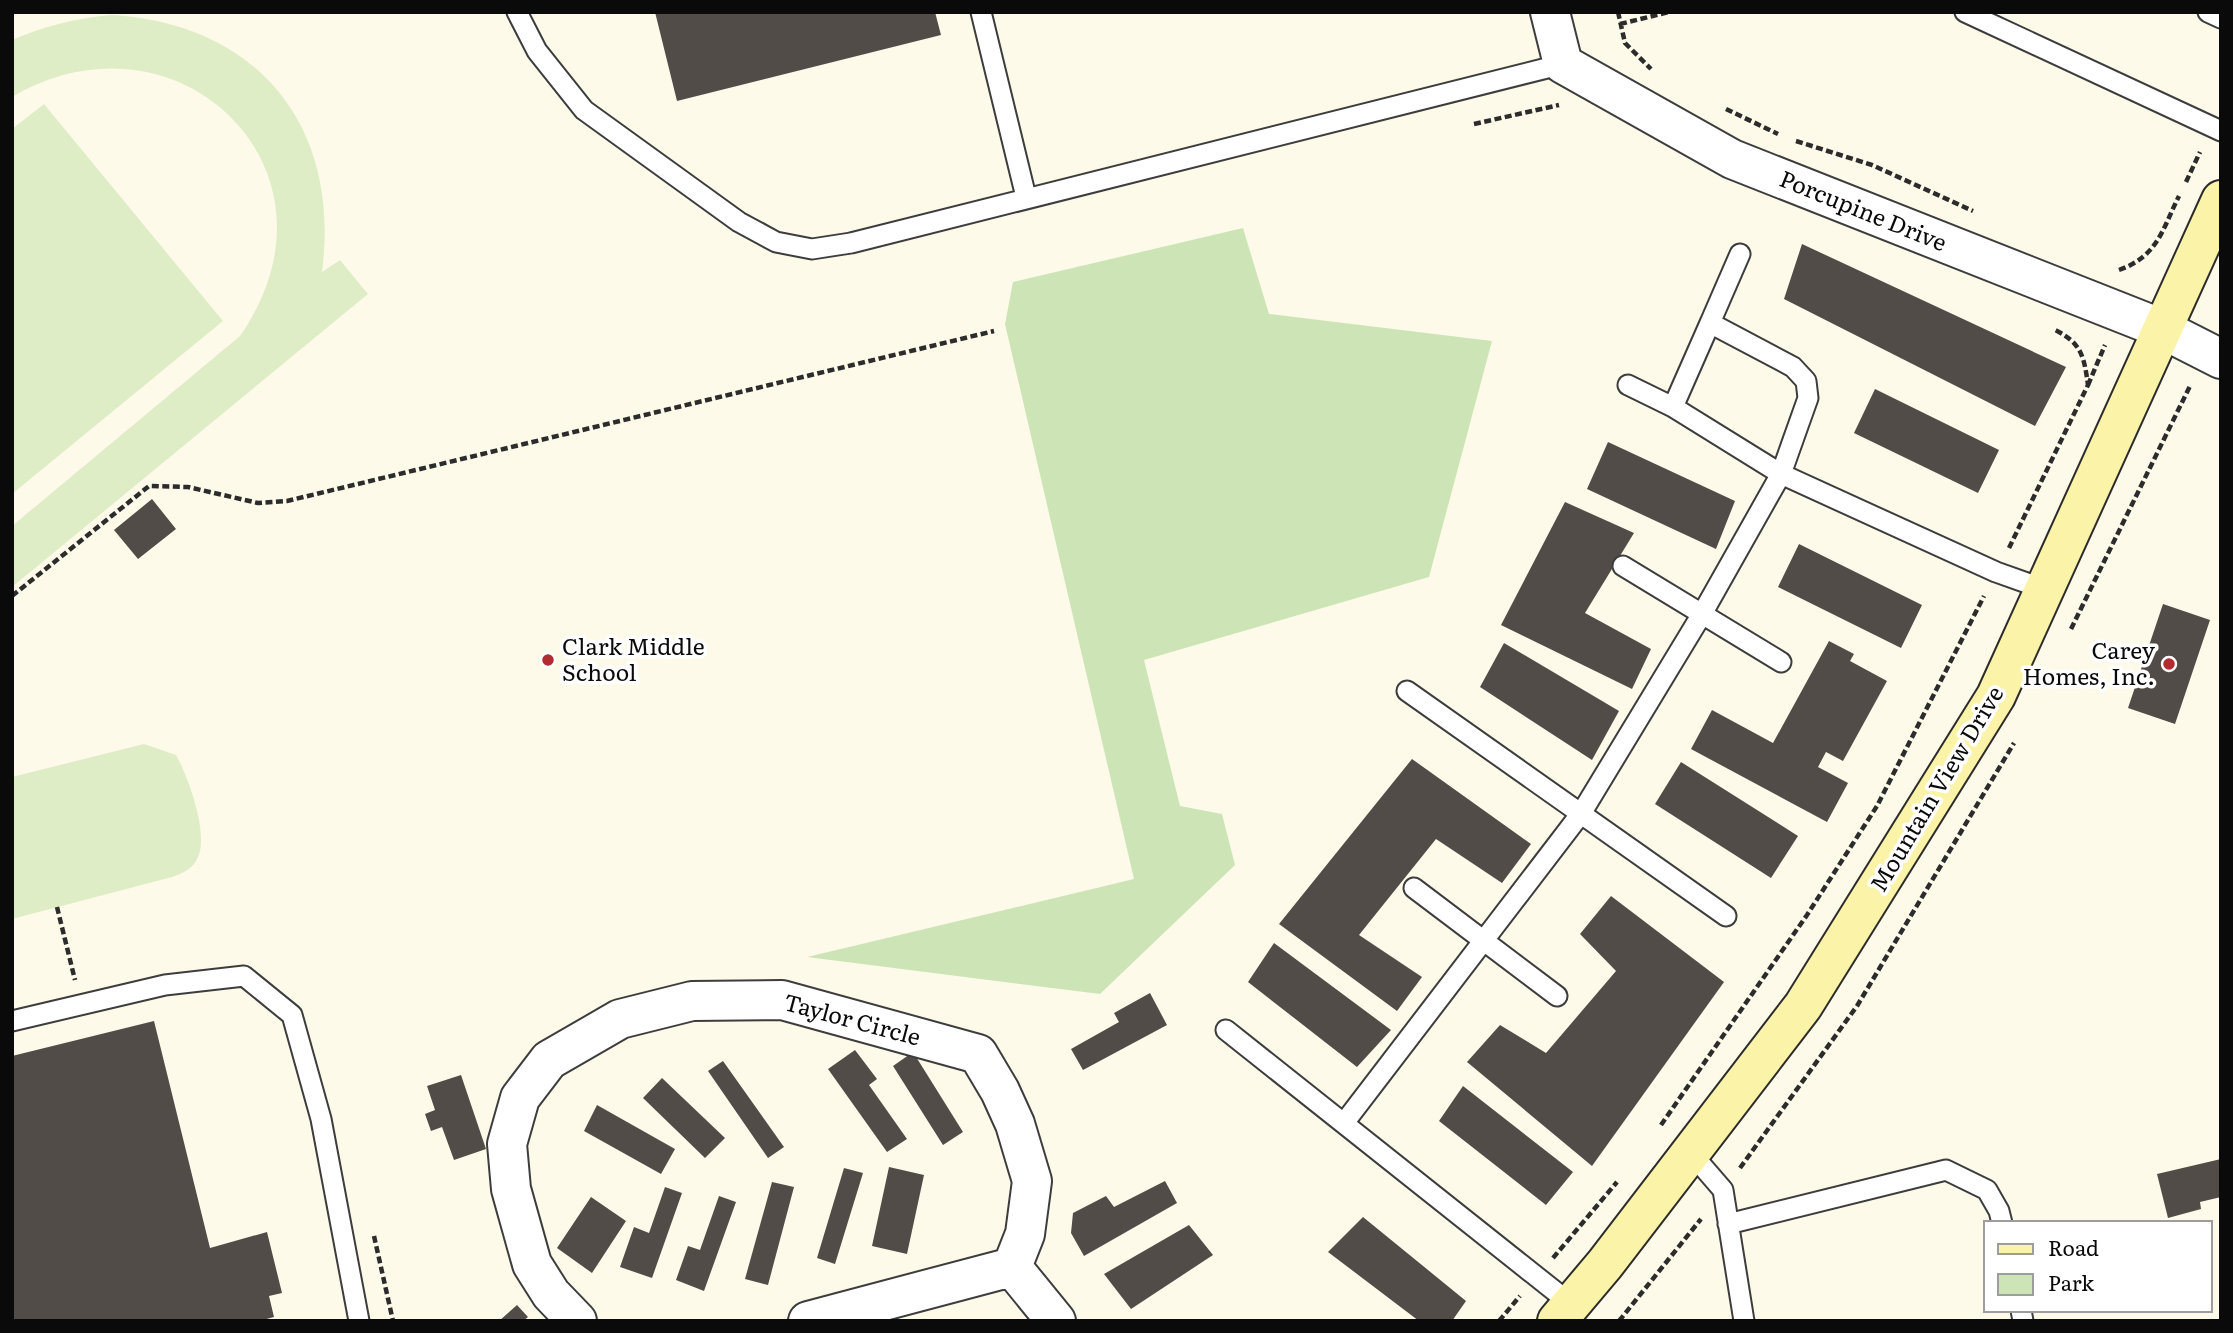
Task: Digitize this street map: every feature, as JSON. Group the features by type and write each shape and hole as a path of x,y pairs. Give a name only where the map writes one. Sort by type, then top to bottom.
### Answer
{"street":[{"path":"1550,12 1563,64"},
{"name":"Porcupine Drive","path":"1563,64 1732,159 2160,328 2221,359"},
{"name":"Mountain View Drive","path":"1564,1312 1803,1006 1996,696 2160,328 2221,200"},
{"name":"Taylor Circle","path":"577,1321 545,1284 532,1264 523,1236 511,1189 507,1144 520,1098 549,1060 620,1019 692,1001 782,1000 978,1054 1000,1091 1015,1124 1032,1181 1025,1234 1012,1267"},
{"path":"808,1321 1012,1267 1056,1321"}],"lane":[{"path":"517,12 537,51 584,110 739,222 776,242 812,249 851,243 1563,64"},
{"path":"981,12 1026,198"},
{"path":"1965,12 2217,129"},
{"path":"2208,12 2221,18"},
{"path":"1673,407 1740,254"},
{"path":"1344,1124 1582,812 1702,614 1782,474 1808,397 1806,381 1793,367 1710,323"},
{"path":"1628,384 1673,407 1782,474 1997,572 2044,589"},
{"path":"1623,566 1781,662"},
{"path":"1407,691 1726,916"},
{"path":"1414,888 1557,996"},
{"path":"12,1021 165,985 244,976 292,1015 321,1119 359,1321"},
{"path":"1226,1030 1537,1276 1564,1312"},
{"path":"1690,1153 1723,1190 1744,1321"},
{"path":"1728,1224 1946,1170 1987,1190 1999,1210 2002,1221"}],"path":[{"path":"1618,12 1625,43 1653,70"},
{"path":"1620,24 1669,12"},
{"path":"1474,124 1569,103"},
{"path":"1725,109 1788,139 1872,165 1985,216"},
{"path":"2109,269 2119,271 2139,263 2151,252 2217,129"},
{"path":"1656,1132 1807,915 1877,806 1997,572 2088,385 2084,359 2072,338 2047,326"},
{"path":"12,596 149,486 188,487 258,503 286,501 993,331"},
{"path":"57,907 81,1004"},
{"path":"1499,1321 1623,1175"}],"green space":[{"path":"112,15 164,23 210,39 248,62 279,92 303,129 318,172 324,220 322,272 340,260 368,294 12,587 12,526 240,336 270,274 276,215 262,161 231,118 187,86 133,70 74,73 12,97 12,40 61,23"},
{"path":"44,104 223,321 12,494 12,129"},
{"path":"1243,228 1269,314 1492,341 1429,577 1144,660 1180,806 1222,814 1235,865 1100,994 807,957 1134,879 1005,324 1013,282"},
{"path":"144,744 176,755 186,777 196,805 201,834 201,847 193,865 172,877 12,919 12,777"}],"building":[{"path":"655,12 935,12 941,35 677,101"},
{"path":"1802,244 2066,367 2035,426 1784,299"},
{"path":"1875,389 1999,450 1978,493 1854,433"},
{"path":"1608,442 1735,501 1716,549 1587,489"},
{"path":"152,499 176,529 138,559 114,530"},
{"path":"1565,502 1634,533 1585,613 1651,649 1632,689 1501,625"},
{"path":"1799,544 1922,605 1901,648 1778,587"},
{"name":"Carey Homes, Inc.","path":"2163,604 2210,620 2175,724 2128,708"},
{"path":"1829,641 1854,654 1850,661 1887,681 1843,761 1826,752 1818,767 1848,783 1827,822 1691,749 1712,710 1773,743"},
{"path":"1504,643 1619,711 1592,760 1480,687"},
{"path":"1412,759 1531,844 1502,883 1436,839 1359,935 1422,977 1397,1011 1279,924"},
{"path":"1681,762 1798,836 1771,878 1655,804"},
{"path":"1611,896 1724,982 1592,1166 1467,1062 1500,1025 1546,1053 1616,971 1580,934"},
{"path":"1274,943 1391,1030 1357,1067 1248,982"},
{"path":"1150,993 1167,1025 1083,1070 1071,1049 1119,1022 1114,1013"},
{"path":"154,1021 210,1248 267,1232 282,1293 269,1296 274,1317 259,1321 12,1321 12,1056"},
{"path":"855,1050 877,1079 869,1085 907,1139 887,1152 828,1069"},
{"path":"913,1052 963,1132 943,1145 893,1066"},
{"path":"723,1061 784,1147 768,1158 708,1071"},
{"path":"461,1075 486,1149 454,1160 442,1127 431,1131 425,1114 435,1110 427,1086"},
{"path":"662,1078 725,1138 705,1158 643,1098"},
{"path":"1463,1086 1573,1172 1546,1205 1439,1121"},
{"path":"597,1105 675,1149 661,1174 584,1131"},
{"path":"2221,1159 2221,1197 2200,1202 2201,1209 2168,1218 2157,1174"},
{"path":"889,1167 924,1175 907,1254 872,1246"},
{"path":"844,1168 863,1173 835,1264 817,1258"},
{"path":"1165,1181 1177,1203 1084,1256 1071,1233 1073,1213 1106,1196 1114,1207"},
{"path":"772,1182 794,1187 768,1285 745,1279"},
{"path":"665,1187 682,1193 652,1278 620,1267 634,1227 649,1233"},
{"path":"719,1196 736,1202 704,1291 676,1280 688,1246 700,1250"},
{"path":"591,1197 626,1221 592,1273 557,1248"},
{"path":"1363,1217 1466,1301 1452,1321 1419,1321 1328,1252"},
{"path":"1189,1225 1213,1255 1131,1309 1104,1274"},
{"path":"517,1305 528,1317 523,1321 499,1321"}],"place":[{"name":"Clark Middle School","path":"548,660"},
{"name":"Carey Homes, Inc.","path":"2169,664"}]}
